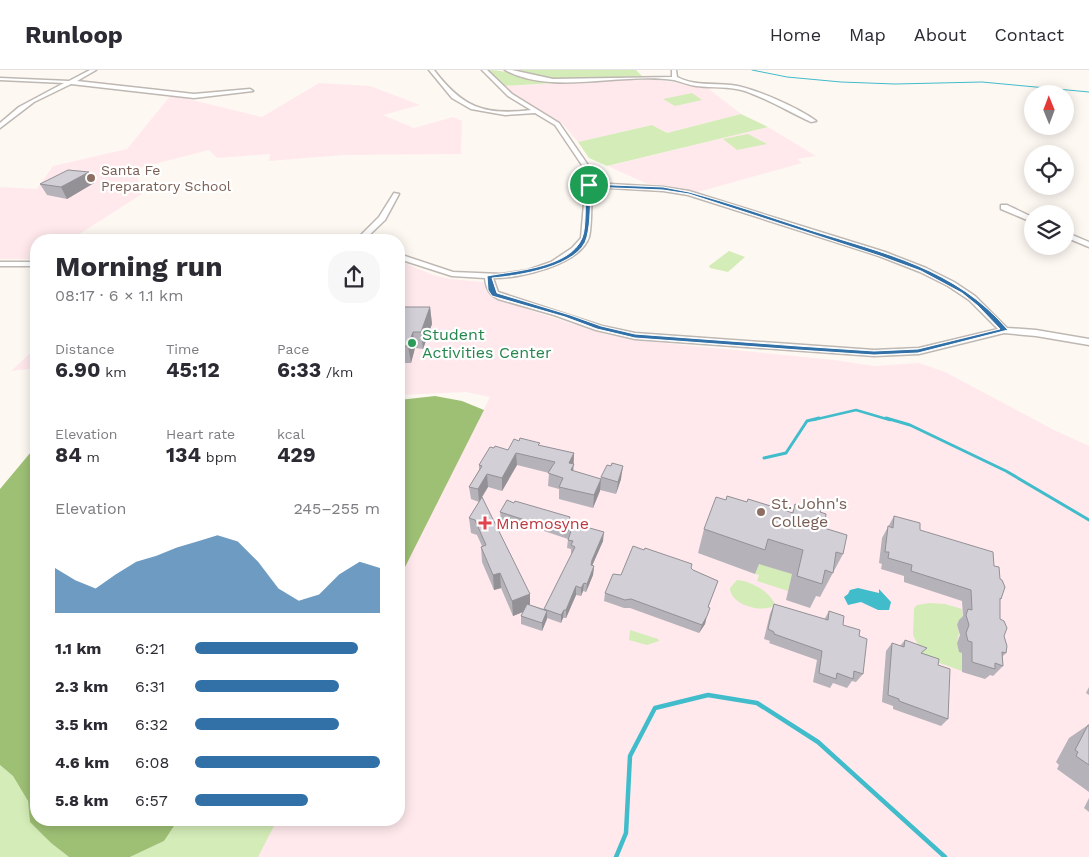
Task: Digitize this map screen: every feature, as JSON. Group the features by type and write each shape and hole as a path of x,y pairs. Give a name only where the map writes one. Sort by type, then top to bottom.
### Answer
{"street":[{"path":"0,126 8,117 57,87 94,70"},
{"path":"431,70 451,94 464,104 475,109 496,112 537,111"},
{"path":"405,258 445,273 494,277 541,269 561,260 575,250 585,238 589,185 588,168 557,124 510,95 484,70"},
{"path":"507,70 553,81 643,78 676,79 695,84 742,88 813,121"},
{"path":"674,70 676,79"},
{"path":"0,78 7,74"},
{"path":"0,78 69,82 194,96 250,91"},
{"path":"589,185 663,189 689,193 882,254 924,270 964,292 980,305 1004,330"},
{"path":"366,234 382,218 396,194"},
{"path":"1004,206 1024,216"},
{"path":"1074,238 1089,245"},
{"path":"0,264 30,264"},
{"path":"494,277 491,290 494,294 599,328 635,336 874,353 918,351 1004,330 1036,333 1089,342"}],"shaded area":[{"path":"648,79 705,86 741,114 667,133 652,125 578,142 562,123 516,96 503,86"},
{"name":"Santa Fe Preparatory School","path":"319,83 370,86 420,105 383,115 414,128 453,117 462,121 461,154 343,155 269,161 270,154 217,158 209,150 135,169 142,194 79,234 30,234 30,259 0,259 0,187 37,189 53,166 127,149 171,95 262,117"},
{"path":"768,127 816,156 797,159 802,163 698,192 645,183 608,166"},
{"name":"St. John's College","path":"405,263 433,275 450,279 483,282 487,292 529,310 608,335 644,341 834,360 874,366 919,363 945,372 1056,431 1089,446 1089,857 258,857 273,826 405,826 405,566 490,397 466,392 405,395"},
{"path":"30,354 30,369 11,371"}],"green space":[{"path":"488,70 497,70 556,83 503,86"},
{"path":"513,70 636,70 642,76 553,80"},
{"path":"692,93 702,100 675,106 663,99"},
{"path":"741,114 768,127 607,166 589,158 578,142 652,125 667,133"},
{"path":"748,134 767,144 737,150 723,139"},
{"path":"729,251 745,257 728,272 710,268 709,266"},
{"path":"435,396 462,401 484,410 405,567 405,399"},
{"path":"30,453 30,822 28,801 13,776 0,765 0,489"},
{"path":"758,563 792,574 788,591 757,581 759,575 755,574"},
{"path":"737,580 748,582 760,588 773,600 775,605 763,609 741,603 731,594 730,588"},
{"path":"930,603 945,604 962,609 963,621 957,625 959,633 957,643 962,653 962,671 920,656 923,655 913,635 914,608 917,605"},
{"path":"630,630 658,639 659,641 647,645 629,640"},
{"path":"0,765 13,776 28,801 30,826 35,826 51,843 69,857 0,857"},
{"path":"34,826 174,826 164,841 130,857 69,857"},
{"path":"174,826 274,826 258,857 130,857 164,841"}],"water":[{"path":"858,588 879,593 879,589 891,602 889,610 878,610 861,602 848,605 844,597 850,590"}],"building":[{"path":"68,170 89,172 61,187 40,184"},
{"path":"405,307 430,307 421,332 413,332 408,346 405,346"},
{"path":"520,438 540,443 538,445 574,453 569,463 574,464 571,470 601,479 594,495 559,487 563,478 548,473 555,462 516,453 502,478 487,474 478,489 469,487 482,466 479,465 490,447 494,448 495,446 508,450 514,439 519,441"},
{"path":"612,463 623,466 618,482 601,477 607,465 611,466"},
{"path":"727,496 747,502 748,499 793,513 795,504 801,506 802,504 821,510 820,512 826,514 824,528 847,535 843,554 836,552 833,573 825,570 822,584 797,576 803,550 768,539 765,550 704,529 716,497 726,500"},
{"path":"482,497 530,594 512,601 500,573 493,575 481,547 486,545 475,520 469,518"},
{"path":"507,500 570,517 568,522 604,532 592,560 591,565 594,566 587,584 584,583 581,588 576,586 566,610 561,615 544,609 575,547 571,545 573,541 568,540 571,531 532,519 531,522 500,512"},
{"path":"894,516 920,523 920,530 993,552 994,566 999,567 1000,579 1005,587 1000,598 1000,619 1004,621 1007,628 1004,636 1007,646 1006,653 1002,652 1003,666 995,663 995,669 972,662 972,642 968,641 966,633 969,625 966,615 968,609 972,610 971,590 911,571 912,565 888,558 889,552 885,552 888,526 893,528"},
{"path":"633,546 644,550 645,548 692,564 691,568 693,570 718,581 708,607 710,608 702,625 631,599 625,600 605,593 613,574 621,575"},
{"path":"527,604 547,611 542,623 521,616"},
{"path":"774,604 828,620 829,611 844,616 843,625 860,630 859,636 867,639 863,674 854,671 853,679 837,673 836,679 819,673 822,651 774,634 774,632 768,629"},
{"path":"905,640 927,648 921,653 939,659 938,665 950,669 948,719 888,695 892,643 904,647"},
{"path":"1088,725 1089,765 1076,756 1078,752 1075,750"}],"waterway":[{"path":"752,70 787,77 841,82 895,84 982,82 1089,92"},
{"path":"813,420 856,410 890,420"},
{"path":"764,458 786,453 807,421 819,418"},
{"path":"886,418 910,425 1006,471 1089,520"},
{"path":"616,857 626,833 630,756 655,708 708,695 757,703 818,742 945,857"}],"place":[{"name":"Santa Fe Preparatory School","path":"91,178"},
{"name":"Student Activities Center","path":"412,343"},
{"name":"St. John's College","path":"761,512"},
{"name":"Mnemosyne","path":"485,523"}],"route":[{"path":"589,185 626,186 689,193 882,254 924,270 964,292 980,305 1004,330 918,351 874,353 798,348 635,336 599,328 568,316 494,294 491,290 489,277 541,269 554,264 575,250 585,238 589,185"}]}
